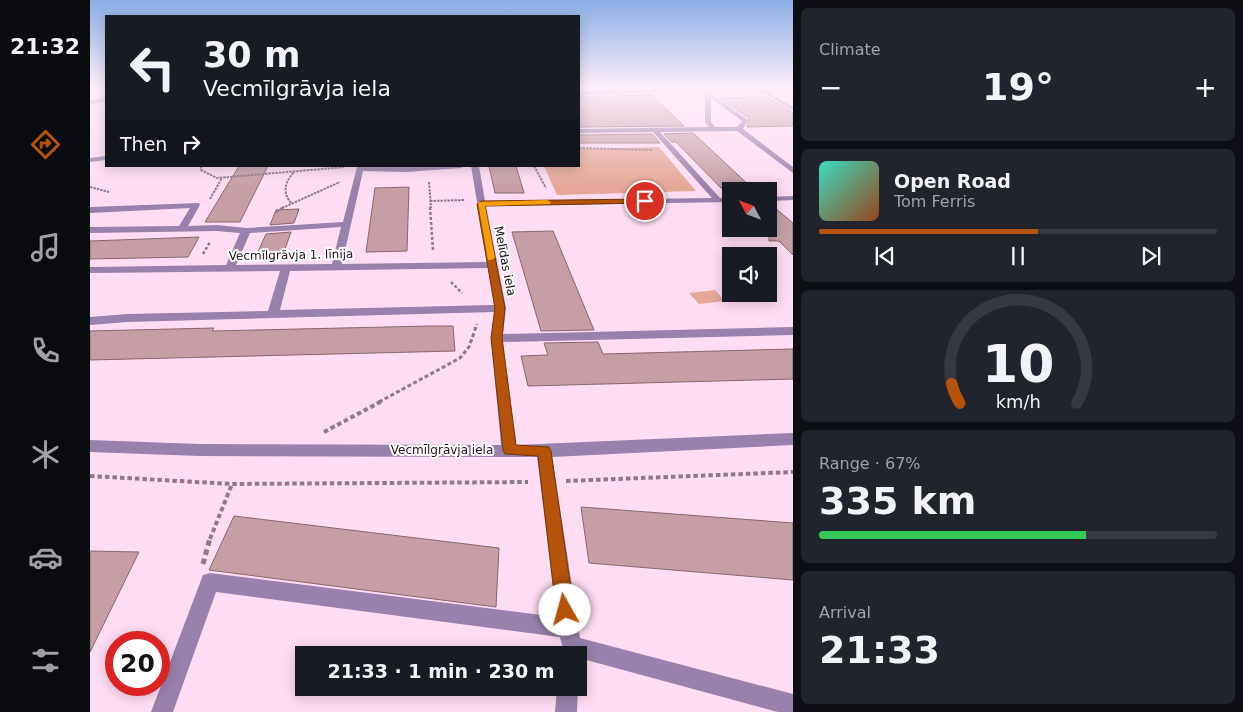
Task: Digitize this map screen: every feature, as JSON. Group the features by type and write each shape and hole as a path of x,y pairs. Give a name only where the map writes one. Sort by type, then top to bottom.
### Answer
{"street":[{"path":"708,121 714,129"},
{"path":"738,129 746,121"},
{"path":"580,131 738,129 793,171"},
{"path":"655,130 718,200"},
{"path":"90,160 105,158"},
{"path":"336,267 360,169 406,170 447,167"},
{"name":"Melīdas iela","path":"475,167 500,308 497,338 509,450"},
{"path":"778,199 793,198"},
{"path":"480,202 722,200"},
{"path":"90,210 196,205 182,229"},
{"path":"90,230 217,228 246,232 271,228 347,224"},
{"path":"230,268 246,232"},
{"name":"Vecmīlgrāvja 1. līnija","path":"90,270 492,266"},
{"path":"273,314 286,268"},
{"path":"90,321 127,318 500,308"},
{"path":"497,338 793,331"},
{"name":"Vecmīlgrāvja iela","path":"90,446 199,450 544,451 793,439"},
{"path":"544,451 569,643"},
{"path":"162,712 210,582 569,643 793,705"},
{"path":"566,712 567,696"}],"path":[{"path":"580,148 673,150"},
{"path":"202,167 201,170 217,178 348,167"},
{"path":"535,167 553,202"},
{"path":"291,204 287,199 284,188 288,179 295,172"},
{"path":"246,232 291,204 348,179 358,178"},
{"path":"321,433 460,358 467,352 471,344 480,314 479,308 434,266 430,182 420,182"},
{"path":"430,202 480,202"},
{"path":"195,269 217,228"},
{"path":"90,476 232,484 548,482 793,472"},
{"path":"210,582 202,567 207,546 232,484"}],"shaded area":[{"path":"659,147 696,191 557,195 544,167 580,167 580,149"},
{"path":"715,290 722,298 722,301 699,304 689,293"}],"building":[{"path":"580,121 679,121 684,126 580,127"},
{"path":"748,121 793,121 793,126 747,127"},
{"path":"693,133 746,182 722,182 721,188 676,142 672,142 664,134"},
{"path":"652,134 660,143 580,143 580,135"},
{"path":"238,167 268,167 240,222 205,222"},
{"path":"489,167 516,167 524,193 495,193"},
{"path":"409,187 407,251 366,252 375,188"},
{"path":"299,209 294,223 270,225 276,210"},
{"path":"778,210 793,223 793,255 779,241 769,241 769,238 778,238"},
{"path":"553,231 594,330 541,331 512,232"},
{"path":"291,232 284,252 258,252 266,234"},
{"path":"199,237 188,257 90,259 90,241"},
{"path":"453,326 455,351 90,360 90,331 214,328 212,331"},
{"path":"598,342 603,354 793,349 793,379 528,386 521,356 548,355 544,343"},
{"path":"581,507 793,523 793,580 589,563"},
{"path":"234,516 499,548 496,607 209,570"},
{"path":"90,551 139,552 90,652"}],"slow traffic":[{"path":"491,258 481,204 547,202"}],"route":[{"path":"565,610 544,451 509,450 497,338 500,308 481,204 645,201"}]}
